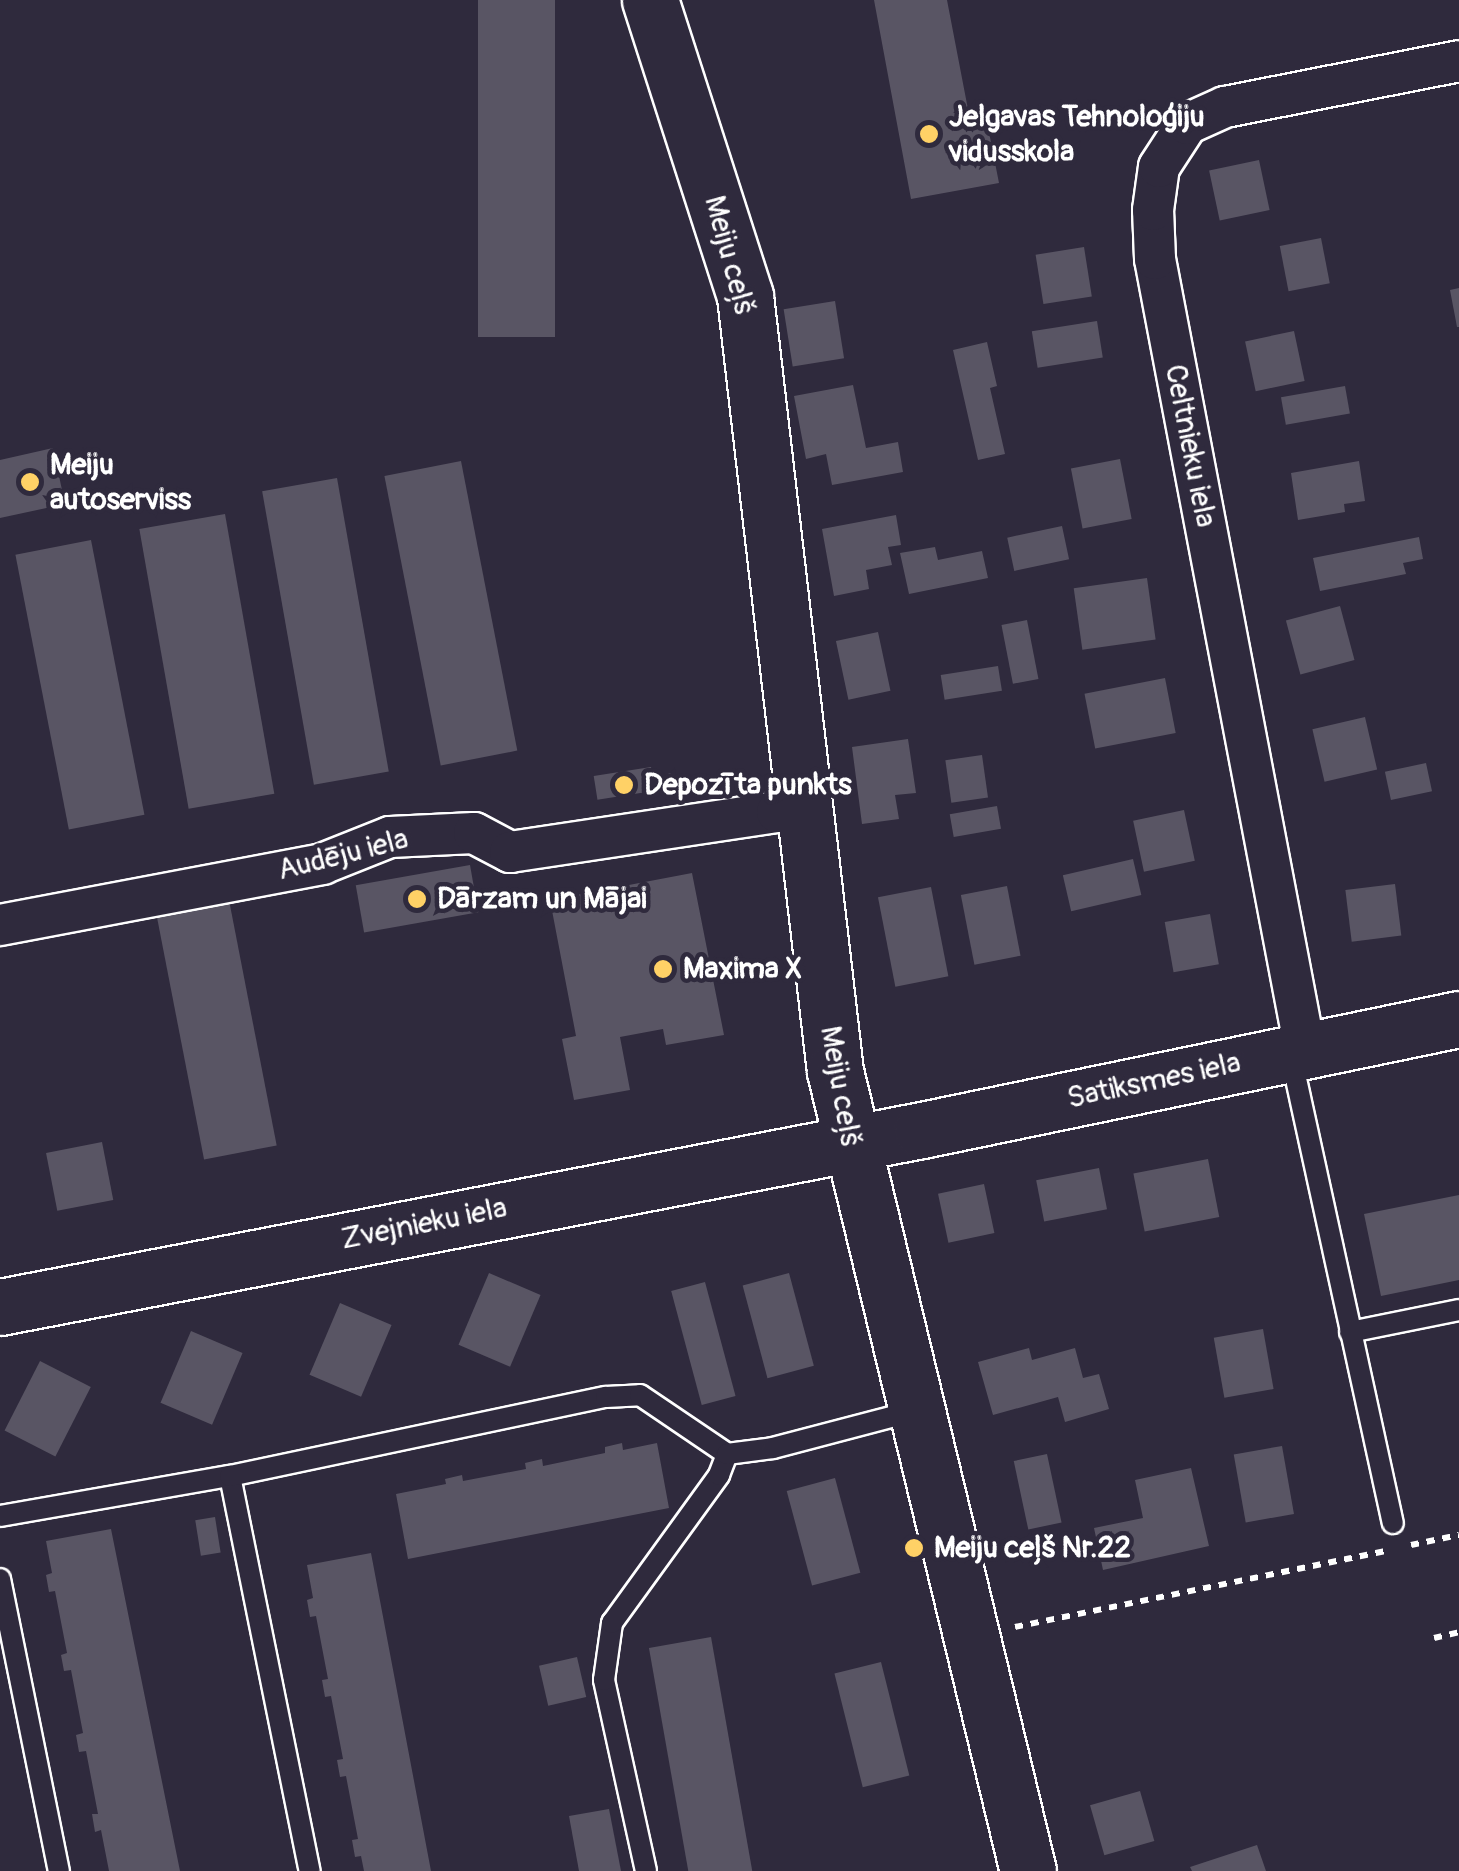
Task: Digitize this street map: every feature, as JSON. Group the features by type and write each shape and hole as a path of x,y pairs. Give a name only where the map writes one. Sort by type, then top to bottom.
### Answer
{"street":[{"name":"Meiju ceļš","path":"650,0 745,296 834,1070 1028,1871"},
{"name":"Celtnieku iela","path":"1298,1050 1155,259 1153,210 1159,168 1187,124 1225,107 1459,61"},
{"name":"Audēju iela","path":"0,924 322,864 390,836 474,833 510,852 777,812 800,800"},
{"name":"Satiksmes iela","path":"849,1143 1459,1019"},
{"name":"Zvejnieku iela","path":"0,1306 849,1143"}],"lane":[{"path":"1298,1050 1350,1332 1394,1523"},
{"path":"1350,1332 1459,1310"},
{"path":"0,1516 230,1476 606,1397 640,1395 727,1454 773,1448 914,1411"},
{"path":"646,1871 604,1680 612,1623 719,1475 727,1454"},
{"path":"230,1476 310,1871"},
{"path":"0,1579 59,1871"}],"path":[{"path":"1408,1546 1459,1536"},
{"path":"971,1635 1389,1550"},
{"path":"1434,1638 1459,1632"}],"building":[{"path":"478,0 555,0 555,337 478,337"},
{"path":"874,0 947,0 971,125 987,122 999,183 911,199"},
{"path":"1259,160 1270,210 1220,220 1209,171"},
{"path":"1321,238 1330,283 1289,291 1280,246"},
{"path":"1084,247 1092,296 1043,304 1036,255"},
{"path":"1459,288 1459,327 1457,327 1450,290"},
{"path":"835,301 844,358 793,366 784,309"},
{"path":"1097,321 1103,358 1038,368 1032,331"},
{"path":"1294,331 1305,381 1256,391 1245,341"},
{"path":"987,342 997,386 990,388 1005,454 978,460 953,350"},
{"path":"853,385 866,448 898,442 903,472 832,485 826,454 806,459 794,396"},
{"path":"1345,386 1350,414 1286,425 1281,397"},
{"name":"Meiju autoserviss","path":"53,448 65,504 0,518 0,460"},
{"path":"1120,459 1132,519 1083,528 1071,469"},
{"path":"461,461 517,751 441,765 384,476"},
{"path":"1359,461 1365,501 1344,504 1345,512 1298,520 1291,473"},
{"path":"337,478 389,771 314,785 262,491"},
{"path":"225,514 274,794 189,809 139,529"},
{"path":"896,515 901,545 888,547 892,565 866,570 869,589 834,596 822,529"},
{"path":"1062,526 1069,559 1014,571 1007,538"},
{"path":"1419,537 1423,559 1403,563 1406,574 1320,591 1313,558"},
{"path":"91,540 144,815 69,830 15,555"},
{"path":"935,547 938,560 982,551 988,578 909,594 900,553"},
{"path":"1147,578 1156,639 1082,650 1074,588"},
{"path":"1340,606 1354,660 1300,675 1286,620"},
{"path":"1027,620 1038,679 1013,684 1001,625"},
{"path":"878,632 890,691 848,700 836,641"},
{"path":"998,666 1002,691 945,700 941,675"},
{"path":"1165,678 1176,733 1095,749 1085,694"},
{"path":"1365,717 1377,770 1325,782 1312,729"},
{"path":"908,739 916,793 895,795 899,819 862,824 852,747"},
{"path":"982,755 988,798 951,803 945,760"},
{"path":"1426,763 1432,791 1391,800 1385,772"},
{"name":"Depozīta punkts","path":"651,767 655,791 597,800 594,776"},
{"path":"997,806 1001,829 954,837 950,814"},
{"path":"1184,810 1195,861 1144,872 1133,821"},
{"path":"1133,859 1141,895 1071,911 1063,875"},
{"name":"Dārzam un Mājai","path":"470,865 478,912 364,932 356,885"},
{"path":"692,873 724,1035 666,1045 663,1029 620,1037 630,1090 574,1100 562,1039 576,1036 550,900"},
{"path":"1395,884 1401,936 1352,942 1345,890"},
{"path":"1007,886 1021,956 974,965 961,895"},
{"path":"931,887 948,976 895,987 878,897"},
{"path":"229,900 277,1145 204,1160 156,914"},
{"path":"1210,914 1219,964 1174,972 1165,922"},
{"path":"102,1142 113,1200 57,1211 46,1153"},
{"path":"1208,1159 1219,1217 1145,1231 1133,1174"},
{"path":"1099,1168 1107,1209 1044,1221 1036,1180"},
{"path":"984,1184 994,1233 948,1243 938,1194"},
{"path":"1459,1195 1459,1280 1381,1296 1364,1214"},
{"path":"489,1273 541,1295 510,1367 459,1345"},
{"path":"789,1273 814,1366 767,1378 743,1285"},
{"path":"705,1282 736,1396 702,1405 671,1291"},
{"path":"340,1303 392,1325 361,1397 310,1375"},
{"path":"1263,1329 1274,1389 1224,1398 1214,1338"},
{"path":"191,1331 243,1353 212,1425 161,1403"},
{"path":"1029,1348 1032,1360 1075,1348 1083,1378 1099,1374 1109,1409 1065,1422 1058,1397 993,1415 978,1362"},
{"path":"40,1361 91,1387 55,1456 5,1430"},
{"path":"622,1443 623,1450 657,1443 669,1508 408,1559 396,1494 446,1484 445,1479 462,1475 463,1481 526,1469 525,1463 542,1459 543,1466 605,1453 605,1447"},
{"path":"1282,1446 1294,1514 1246,1522 1234,1455"},
{"path":"1047,1454 1062,1522 1028,1530 1014,1461"},
{"path":"1191,1468 1209,1546 1103,1570 1094,1528 1143,1518 1135,1480"},
{"path":"835,1478 860,1573 812,1586 787,1491"},
{"path":"215,1517 221,1553 201,1556 195,1520"},
{"path":"111,1529 180,1871 109,1871 101,1830 95,1832 92,1814 98,1814 86,1751 79,1752 76,1735 83,1733 71,1670 64,1671 61,1655 67,1653 55,1591 49,1592 46,1575 52,1573 46,1541"},
{"path":"371,1553 431,1871 364,1871 361,1856 355,1857 352,1840 358,1839 346,1776 340,1777 337,1760 343,1759 331,1696 325,1697 322,1680 328,1679 316,1616 310,1617 307,1600 313,1598 307,1565"},
{"path":"711,1637 752,1871 688,1871 649,1648"},
{"path":"577,1657 586,1697 548,1706 539,1666"},
{"path":"881,1662 909,1776 863,1787 834,1674"},
{"path":"1140,1791 1154,1841 1104,1855 1090,1805"},
{"path":"609,1809 621,1871 579,1871 569,1816"},
{"path":"1257,1845 1266,1871 1192,1871 1190,1867"}],"place":[{"name":"Jelgavas Tehnoloģiju vidusskola","path":"929,134"},
{"name":"Meiju autoserviss","path":"30,482"},
{"name":"Depozīta punkts","path":"624,785"},
{"name":"Dārzam un Mājai","path":"417,899"},
{"name":"Maxima X","path":"663,969"},
{"name":"Meiju ceļš Nr.22","path":"914,1548"}]}
